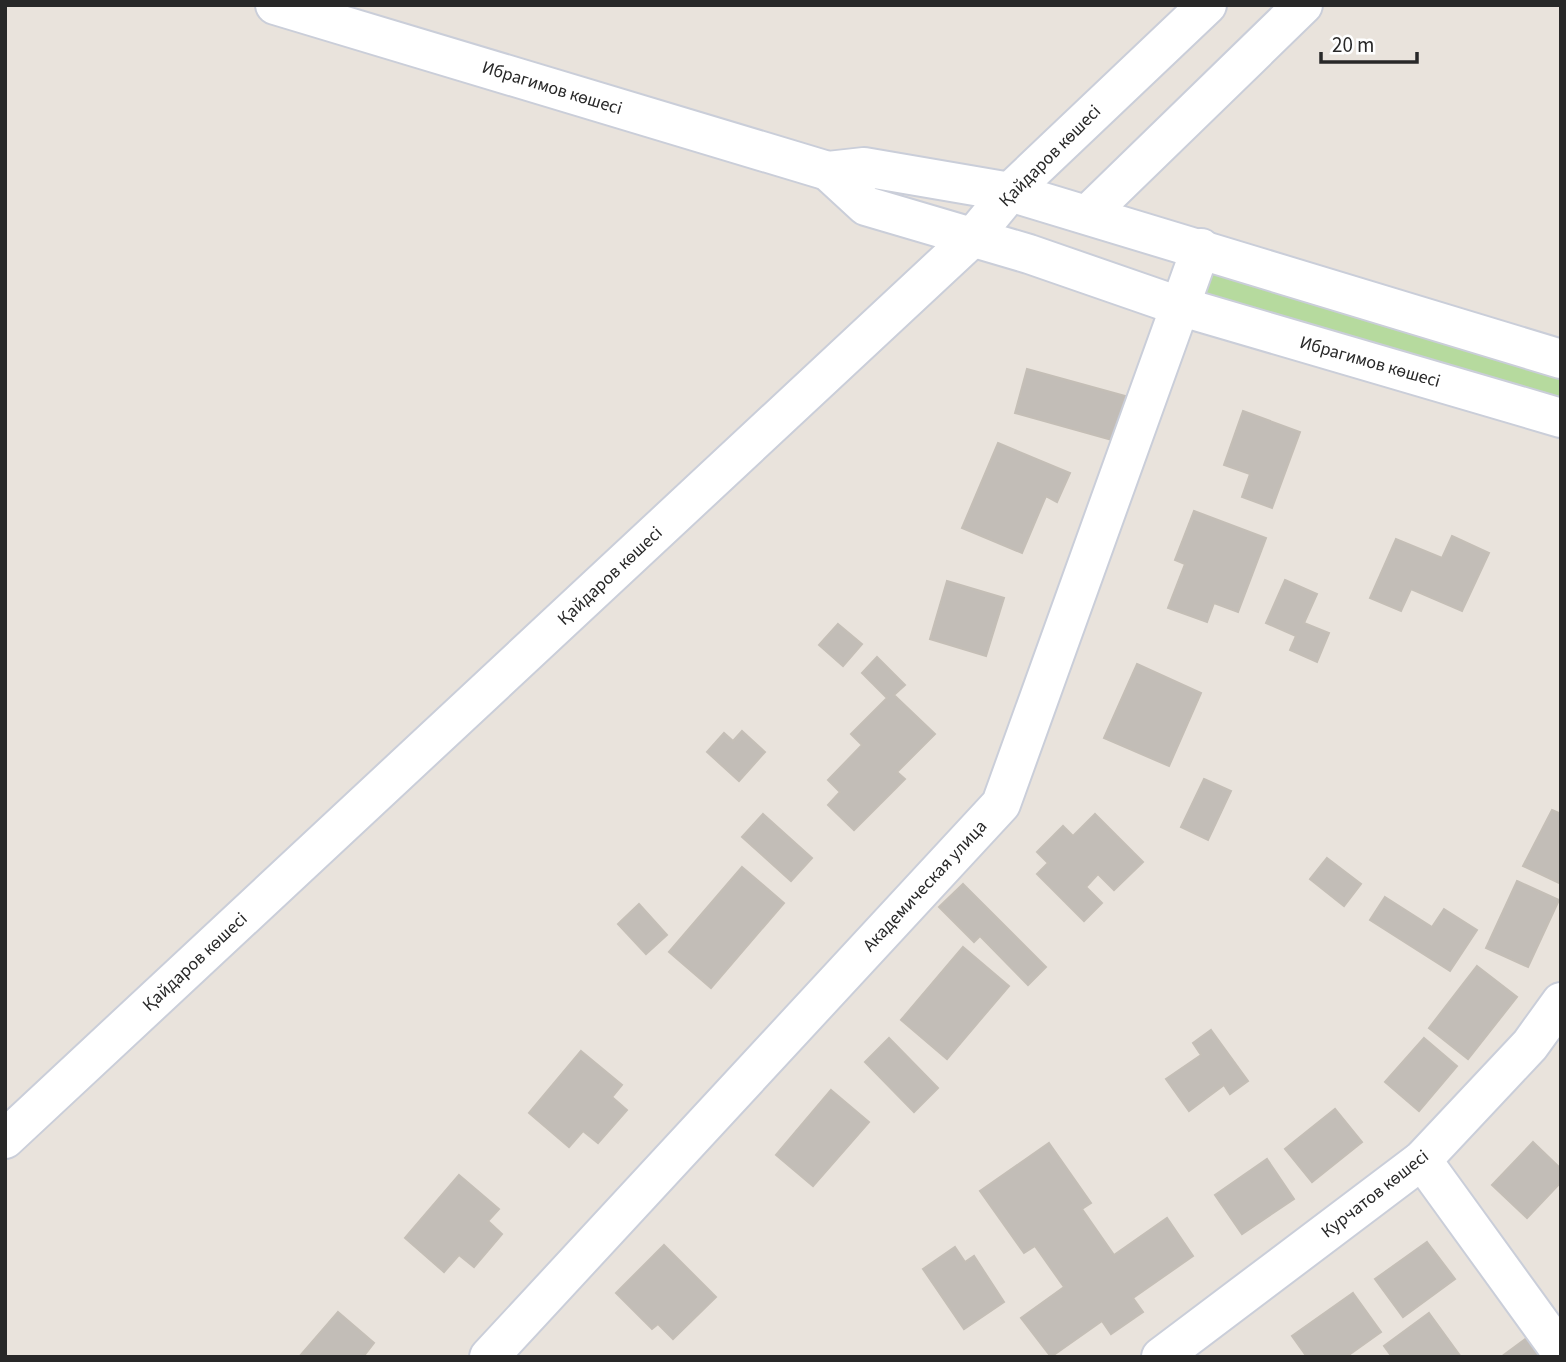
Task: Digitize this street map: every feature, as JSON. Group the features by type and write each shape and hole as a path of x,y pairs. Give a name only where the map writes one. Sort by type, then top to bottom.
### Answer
{"street":[{"name":"Ибрагимов көшесі","path":"275,5 828,171 864,167 1010,192 1561,359"},
{"name":"Қайдаров көшесі","path":"5,1139 973,237 1010,192 1207,5"},
{"path":"1088,214 1303,5"},
{"name":"Ибрагимов көшесі","path":"828,171 866,206 973,237 1179,306 1561,418"},
{"path":"1179,306 1201,248"},
{"name":"Академическая улица","path":"489,1357 1001,804 1179,306"},
{"name":"Курчатов көшесі","path":"1161,1357 1422,1160 1530,1045 1561,1002"},
{"path":"1422,1160 1561,1352"}],"green space":[{"path":"1195,266 1561,369 1561,413 1183,304"}],"building":[{"path":"1027,369 1125,396 1112,440 1015,413"},
{"path":"1243,411 1300,432 1272,508 1242,497 1250,474 1224,465"},
{"path":"998,443 1070,473 1057,502 1046,496 1022,553 962,528"},
{"path":"1194,511 1266,538 1238,612 1214,603 1207,622 1168,608 1185,564 1175,560"},
{"path":"1452,536 1489,553 1462,611 1411,589 1401,611 1370,598 1396,539 1442,558"},
{"path":"1285,580 1317,594 1304,623 1329,633 1317,662 1290,650 1296,636 1266,623"},
{"path":"947,581 1004,598 986,656 930,639"},
{"path":"838,624 862,644 843,666 819,645"},
{"path":"877,657 905,685 894,695 935,734 897,772 905,779 854,830 828,805 840,792 828,780 862,745 851,734 887,698 862,673"},
{"path":"1137,664 1201,693 1169,766 1104,738"},
{"path":"742,731 765,752 739,781 707,752 724,733 733,741"},
{"path":"1204,779 1231,791 1208,840 1181,827"},
{"path":"1552,810 1561,814 1561,884 1523,866"},
{"path":"763,814 812,858 791,881 742,837"},
{"path":"1095,814 1143,862 1114,890 1098,874 1086,887 1102,903 1084,921 1037,874 1048,863 1037,852 1063,826 1073,836"},
{"path":"1327,858 1361,884 1344,906 1310,879"},
{"path":"742,867 784,903 711,988 669,952"},
{"path":"1517,881 1559,900 1528,967 1486,948"},
{"path":"963,884 1046,967 1028,985 980,936 974,942 939,907"},
{"path":"1385,897 1432,927 1444,909 1477,930 1450,971 1370,920"},
{"path":"639,904 667,935 646,954 618,924"},
{"path":"963,947 1009,986 947,1059 901,1020"},
{"path":"1477,966 1517,997 1468,1059 1429,1028"},
{"path":"1211,1030 1248,1081 1230,1094 1224,1085 1189,1111 1166,1079 1201,1055 1193,1043"},
{"path":"889,1038 938,1088 914,1112 865,1062"},
{"path":"1424,1038 1457,1066 1419,1111 1385,1082"},
{"path":"581,1051 622,1085 612,1097 627,1110 598,1143 583,1131 569,1147 529,1113"},
{"path":"831,1090 869,1122 813,1186 776,1155"},
{"path":"1335,1109 1362,1142 1312,1182 1285,1149"},
{"path":"1533,1142 1561,1169 1561,1182 1527,1218 1492,1185"},
{"path":"1049,1143 1091,1203 1082,1209 1114,1255 1167,1218 1193,1256 1133,1298 1143,1312 1111,1334 1102,1321 1051,1357 1021,1318 1064,1287 1035,1246 1024,1253 980,1191"},
{"path":"1267,1159 1294,1199 1242,1234 1215,1195"},
{"path":"459,1175 499,1209 488,1221 502,1234 474,1267 459,1255 444,1272 405,1238"},
{"path":"1427,1242 1455,1279 1403,1317 1375,1279"},
{"path":"664,1245 716,1297 673,1339 658,1324 652,1329 616,1293"},
{"path":"955,1247 965,1262 974,1256 1004,1302 964,1329 923,1269"},
{"path":"1353,1293 1381,1332 1346,1357 1307,1357 1292,1336"},
{"path":"338,1312 374,1343 363,1357 299,1357"},
{"path":"1429,1313 1461,1357 1392,1357 1384,1346"},
{"path":"1532,1334 1548,1357 1501,1357"}]}
